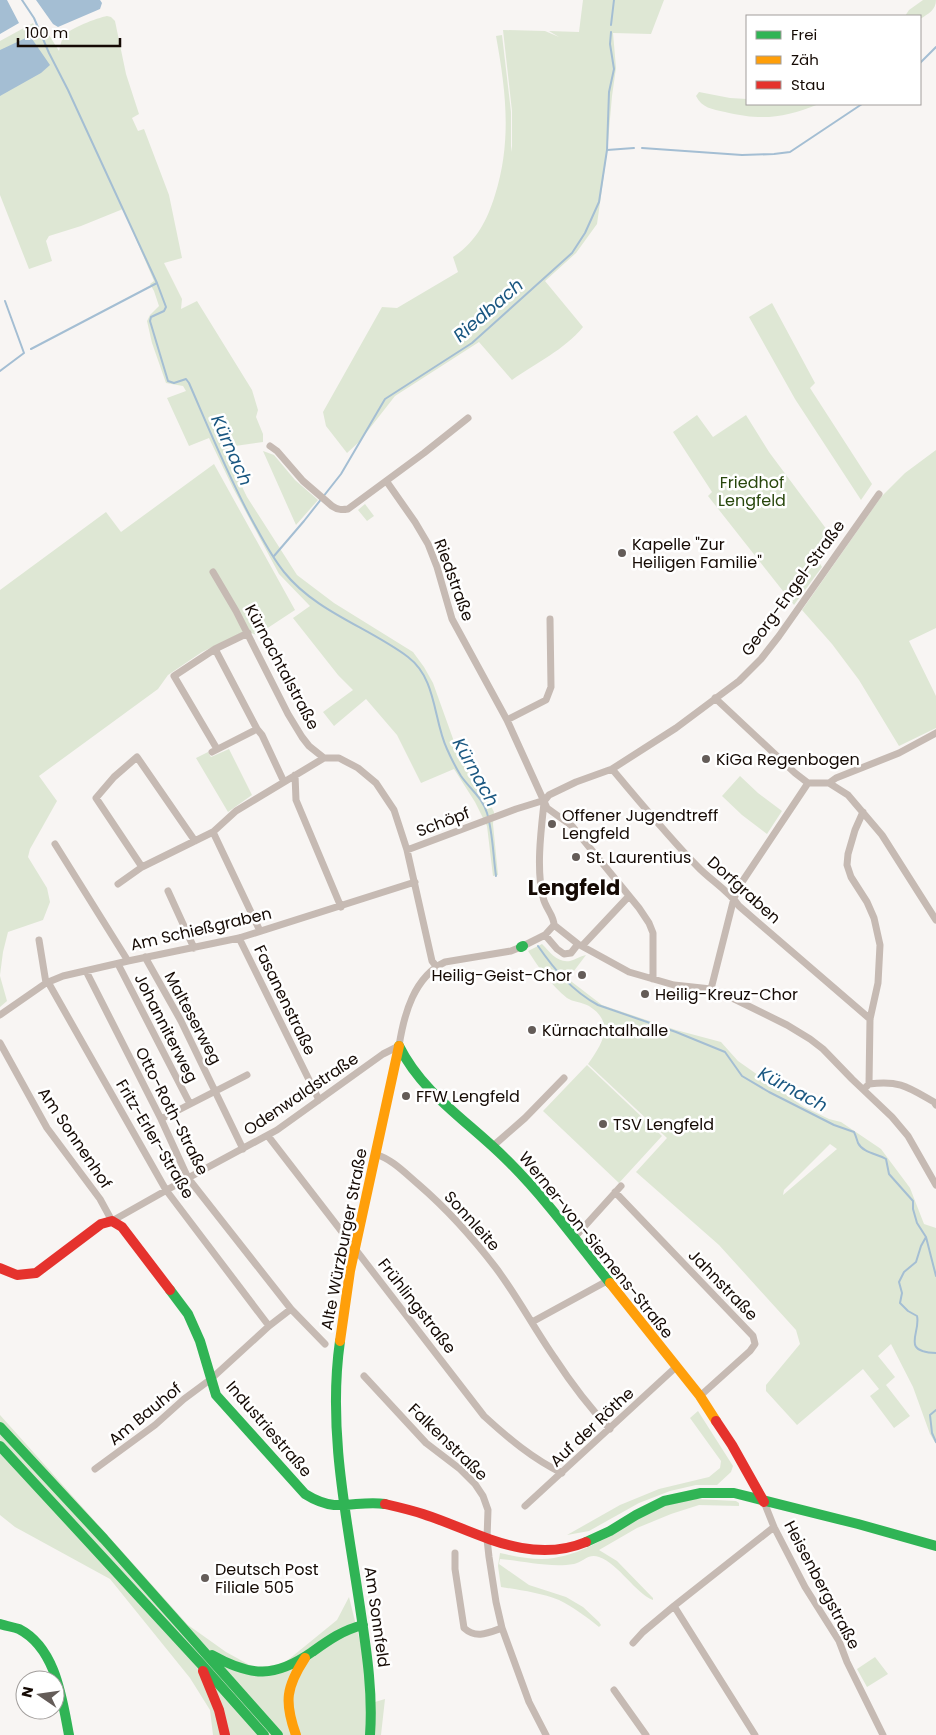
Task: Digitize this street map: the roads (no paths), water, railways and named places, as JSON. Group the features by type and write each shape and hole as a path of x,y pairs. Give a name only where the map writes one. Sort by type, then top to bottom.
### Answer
{"main road":[{"name":"Werner-von-Siemens-Straße","path":"399,1046 422,1082 493,1146 528,1182 574,1238 700,1396 735,1450 764,1502"},
{"name":"Alte Würzburger Straße","path":"346,1504 336,1442 339,1348 355,1249 399,1046"},
{"path":"394,1071 409,1064"},
{"path":"0,1268 22,1276 36,1273 92,1229 101,1224 112,1222"},
{"name":"Industriestraße","path":"112,1222 122,1227 188,1314 200,1341 216,1395 282,1470 306,1494 322,1503 333,1505 370,1502 385,1504 423,1514 487,1539 518,1548 549,1550 580,1544 610,1531 644,1510 664,1501 682,1496 715,1492 734,1493 764,1502"},
{"path":"0,1428 104,1539 278,1735"},
{"path":"0,1446 264,1735"},
{"path":"764,1502 858,1524 936,1546"},
{"name":"Am Sonnfeld","path":"346,1504 363,1625 372,1708 370,1735"},
{"path":"0,1624 10,1625 35,1638 54,1672 60,1689 69,1735"},
{"path":"202,1649 240,1670 268,1673 282,1670 306,1656 338,1632 363,1625"},
{"path":"296,1735 289,1718 287,1703 289,1685 306,1656"},
{"path":"201,1664 219,1710 225,1735"}],"street":[{"path":"270,446 277,451 303,481 323,498 337,509 348,509 468,418"},
{"name":"Riedstraße","path":"386,482 415,522 428,544 437,567 452,619 507,720 545,800"},
{"name":"Georg-Engel-Straße","path":"545,800 549,795 576,782 612,769 676,728 739,681 762,659 879,494"},
{"name":"Kürnachtalstraße","path":"214,572 248,633 288,714 309,746 324,758"},
{"path":"507,720 546,700 549,694 551,687 550,619"},
{"path":"248,633 215,649 174,676 215,751 257,729"},
{"path":"215,649 257,729 262,735 284,782"},
{"path":"715,698 776,756 808,783 829,783 848,795 882,835 936,920"},
{"path":"829,783 836,778 899,753 936,733"},
{"path":"142,867 96,798 114,777 137,757 195,841"},
{"path":"118,884 142,867 213,832 236,810 324,758 340,758 358,768 376,783 394,810 408,850 432,961 436,966"},
{"name":"Dorfgraben","path":"612,769 698,868 734,898 739,906 870,1019"},
{"path":"295,775 296,800 341,907"},
{"path":"711,989 734,898 742,882 808,783"},
{"path":"545,800 547,808 563,818 579,833 639,908 653,934 653,979"},
{"path":"399,1046 411,1000 418,986 436,966 445,962 511,951 545,935 554,925 554,918 543,897 541,882 540,848 545,800"},
{"name":"Schöpf","path":"408,850 545,800"},
{"path":"863,812 855,830 847,865 851,877 867,902 874,918 880,945 878,982 870,1019 866,1086"},
{"path":"213,832 260,931"},
{"path":"55,844 128,961"},
{"name":"Am Schießgraben","path":"0,1015 47,983 63,976 239,938 415,882"},
{"path":"168,891 194,948"},
{"path":"545,935 564,954 571,953 629,896"},
{"path":"554,925 580,945 629,972 674,985 711,989 771,1017 810,1038 852,1079 866,1086 908,1136 936,1185"},
{"name":"Fasanenstraße","path":"239,938 319,1100"},
{"path":"39,940 47,983"},
{"name":"Malteserweg","path":"146,957 181,1021 243,1149"},
{"name":"Johanniterweg","path":"118,964 190,1104"},
{"name":"Otto-Roth-Straße","path":"86,971 161,1119 188,1178 291,1309 325,1344"},
{"name":"Fritz-Erler-Straße","path":"47,983 166,1190 268,1326"},
{"name":"Am Sonnenhof","path":"0,1043 47,1128 100,1199 112,1222"},
{"name":"Odenwaldstraße","path":"112,1222 166,1190 268,1136 383,1054 399,1046"},
{"path":"161,1119 247,1075"},
{"path":"493,1146 525,1118 564,1078"},
{"path":"866,1086 884,1082 898,1083 927,1098 936,1105"},
{"name":"Frühlingstraße","path":"268,1136 484,1416 522,1448 547,1466 562,1473"},
{"name":"Sonnleite","path":"375,1154 383,1156 399,1167 432,1196 461,1226 496,1267 553,1357 573,1385 610,1429"},
{"path":"574,1238 621,1186"},
{"name":"Jahnstraße","path":"615,1192 753,1336 755,1344 750,1351 700,1396"},
{"path":"532,1322 608,1281"},
{"name":"Am Bauhof","path":"95,1469 155,1425 184,1399 211,1379 268,1326 291,1309"},
{"name":"Auf der Röthe","path":"525,1506 676,1367"},
{"name":"Falkenstraße","path":"364,1376 426,1443 460,1468 483,1496 488,1510 487,1539 496,1602 502,1628 529,1702 546,1735"},
{"name":"Heisenbergstraße","path":"764,1502 774,1527 805,1587 839,1642 883,1735"},
{"path":"633,1643 674,1606 774,1527"},
{"path":"455,1552 455,1569 464,1628 469,1632 483,1634 502,1628"},
{"path":"674,1606 755,1735"},
{"path":"614,1690 646,1735"}],"water":[{"path":"0,0 7,0 19,23 0,34"},
{"path":"36,0 100,0 102,3 100,9 58,27 53,24"},
{"path":"30,36 50,65 41,73 0,96 0,50"}],"waterway":[{"name":"Kürnach","path":"22,0 34,18 157,283 166,307 164,311 151,317 150,321 168,381 174,383 186,379 189,383 243,503 267,547 284,572 297,586 327,609 408,657 424,676 433,700 442,737 455,766 485,807 492,836 496,876"},
{"name":"Riedbach","path":"611,25 614,0"},
{"name":"Riedbach","path":"274,556 341,474 385,399 472,343 572,253 585,233 599,202 607,150 609,92 614,69 610,44 611,32"},
{"path":"921,62 936,47"},
{"path":"642,148 742,155 790,152 860,105"},
{"path":"607,150 634,148"},
{"path":"31,349 157,283"},
{"path":"0,371 24,353 5,301"},
{"name":"Kürnach","path":"538,946 564,979 598,1005 676,1032 725,1052 742,1076 834,1125 854,1132 858,1143 863,1149 886,1159 889,1174 913,1201 917,1223 926,1237 936,1276"},
{"name":"Kürnach","path":"926,1237 916,1262 904,1272 899,1282 902,1293 900,1303 917,1316 915,1345 918,1349 925,1352 936,1353"},
{"name":"Kürnach","path":"936,1410 930,1415 932,1433 936,1442"}],"place":[{"name":"Kapelle \"Zur Heiligen Familie\"","path":"622,553"},
{"name":"KiGa Regenbogen","path":"706,759"},
{"name":"Offener Jugendtreff Lengfeld","path":"552,824"},
{"name":"St. Laurentius","path":"576,857"},
{"name":"Heilig-Geist-Chor","path":"582,975"},
{"name":"Heilig-Kreuz-Chor","path":"645,994"},
{"name":"Kürnachtalhalle","path":"532,1030"},
{"name":"FFW Lengfeld","path":"406,1096"},
{"name":"TSV Lengfeld","path":"603,1124"},
{"name":"Deutsch Post Filiale 505","path":"205,1578"}],"district":[{"name":"Lengfeld","path":"574,887"}],"park label":[{"name":"Friedhof Lengfeld","path":"752,491"}]}
